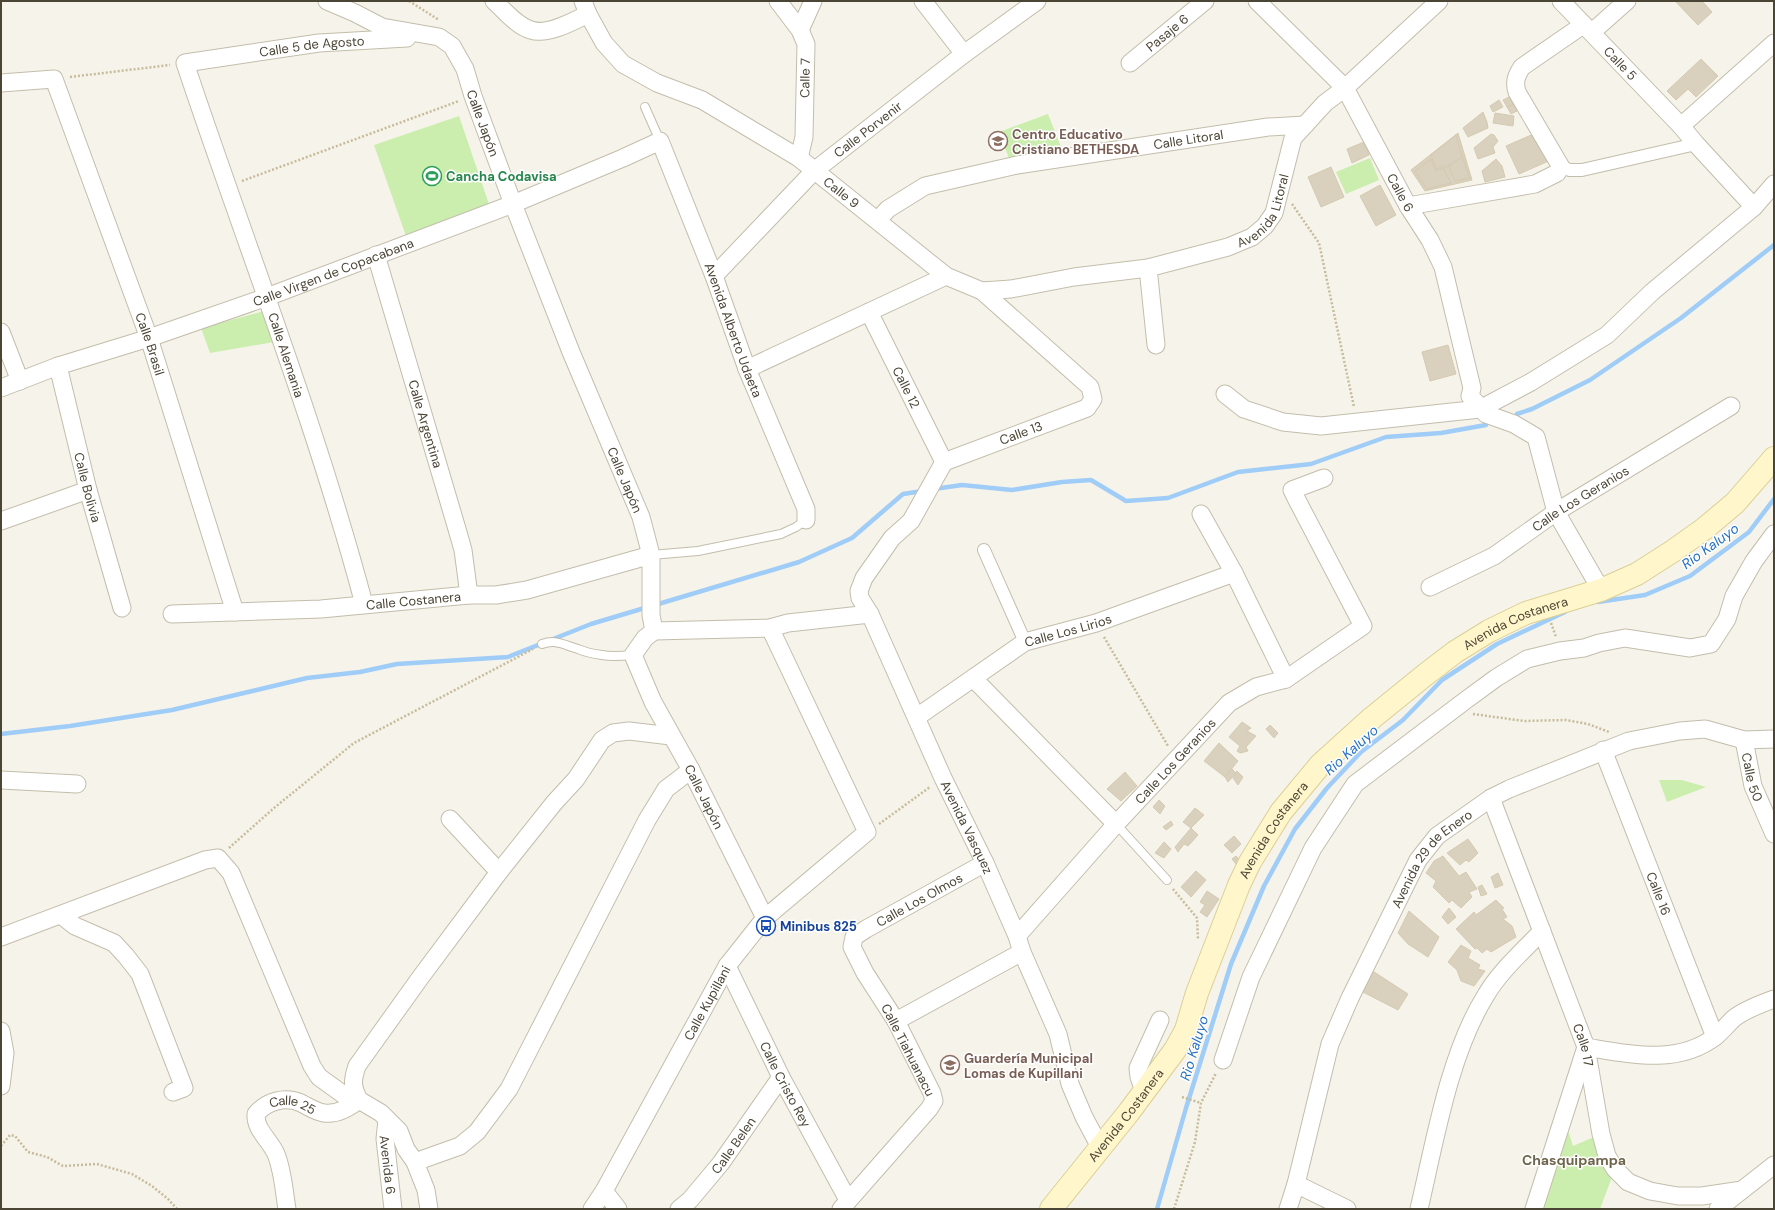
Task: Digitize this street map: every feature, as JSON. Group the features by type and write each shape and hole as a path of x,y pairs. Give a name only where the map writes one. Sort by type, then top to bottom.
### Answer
{"main road":[{"name":"Avenida Costanera","path":"1051,1209 1129,1112 1175,1050 1186,1030 1197,994 1250,862 1281,812 1320,765 1372,718 1425,675 1455,652 1489,631 1526,613 1601,590 1637,574 1673,551 1704,529 1735,503 1774,458"}],"street":[{"path":"327,1 382,27 439,37"},
{"path":"494,1 515,20 532,31 562,27 585,8"},
{"name":"Calle 7","path":"778,1 800,30 806,44 804,137 799,158"},
{"path":"800,30 813,1"},
{"path":"923,1 964,54"},
{"name":"Calle Porvenir","path":"714,276 814,171 964,54 1037,1"},
{"name":"Pasaje 6","path":"1130,64 1205,1"},
{"name":"Calle 6","path":"1257,1 1345,88 1408,206 1430,240 1444,267 1472,388 1470,396 1483,411"},
{"name":"Calle 5","path":"1561,1 1681,126 1754,207"},
{"path":"1627,1 1587,28 1522,67 1514,84 1517,92 1561,167 1570,170 1582,170 1696,144"},
{"name":"Avenida Litoral","path":"982,291 1011,290 1074,277 1148,268 1228,247 1252,237 1265,226 1274,213 1293,138 1325,104 1345,88 1434,3"},
{"name":"Calle 9","path":"585,8 604,43 623,64 657,83 702,100 799,158 814,171 883,215 946,276 982,291 1090,386 1093,399"},
{"name":"Calle 5 de Agosto","path":"185,63 319,43 439,37"},
{"name":"Calle Japón","path":"439,37 452,46 466,69 473,96 513,204 571,352 641,517 651,560 653,623"},
{"path":"1681,126 1774,43"},
{"name":"Calle Alemania","path":"185,63 227,187 267,297 347,540 364,604"},
{"path":"1,83 54,79"},
{"name":"Calle Brasil","path":"54,79 149,338 235,612"},
{"name":"Calle Litoral","path":"883,215 926,186 1017,165 1268,127 1305,125"},
{"name":"Calle Virgen de Copacabana","path":"1,388 58,366 149,338 267,297 513,204 624,158 660,140"},
{"name":"Avenida Alberto Udaeta","path":"660,140 714,276 747,369 806,508 806,520"},
{"path":"1408,206 1535,184 1557,173 1561,167"},
{"path":"1225,394 1244,409 1283,422 1321,426 1483,411 1607,335 1652,292 1754,207 1774,184"},
{"name":"Calle Argentina","path":"376,255 463,550 470,595"},
{"path":"1148,268 1156,345"},
{"path":"747,369 946,276"},
{"name":"Calle 12","path":"869,312 944,462"},
{"path":"1,332 20,381"},
{"name":"Calle Bolivia","path":"58,366 88,490 122,608"},
{"name":"Calle 13","path":"944,462 1088,408 1093,399"},
{"name":"Calle Los Geranios","path":"1430,587 1494,556 1556,512 1731,406"},
{"path":"1483,411 1514,424 1536,437 1556,512 1601,590"},
{"name":"Avenida Vasquez","path":"944,462 911,521 892,538 864,578 859,591 860,598 870,614 943,778 985,863 1058,1034 1070,1084 1100,1147"},
{"name":"Calle Los Geranios","path":"896,1021 1019,944 1116,824 1229,703 1256,687 1286,679 1363,626 1292,490 1324,478"},
{"path":"1,521 88,490"},
{"path":"1201,514 1234,573 1286,679"},
{"path":"1223,1060 1252,977 1317,842 1355,784 1496,678 1527,659 1560,651 1584,648 1599,642 1625,638 1690,648 1711,644 1727,619 1734,596 1754,561 1772,537"},
{"path":"984,550 1025,642"},
{"name":"Calle Costanera","path":"172,614 321,609 470,595 496,595 527,590 651,560"},
{"name":"Calle Los Lirios","path":"917,717 1025,642 1096,623 1234,573"},
{"path":"633,655 653,623 770,628 788,623 870,614"},
{"path":"770,628 867,832"},
{"name":"Calle Japón","path":"633,655 653,702 691,770 765,918"},
{"path":"973,678 1116,824"},
{"name":"Avenida 29 de Enero","path":"1288,1209 1296,1184 1330,1044 1350,998 1418,860 1437,836 1491,798 1509,789 1603,750 1629,741 1680,731 1705,729 1744,740 1774,739"},
{"path":"359,1100 353,1088 353,1078 357,1066 499,872 554,803 576,779 602,740 613,732 629,731 671,736"},
{"name":"Calle 50","path":"1744,740 1753,786 1774,834"},
{"name":"Calle 16","path":"1603,750 1715,1037"},
{"path":"415,1162 460,1146 477,1132 505,1095 647,820 666,789 691,770"},
{"path":"1,780 77,784"},
{"name":"Calle 17","path":"1491,798 1586,1047 1601,1134 1607,1156 1615,1169 1628,1182 1650,1191 1678,1196 1702,1196 1742,1190"},
{"path":"450,819 499,872"},
{"name":"Calle Kupillani","path":"592,1209 604,1191 727,966 765,918 867,832"},
{"path":"1,937 205,860 218,858 231,873 312,1066 320,1077 344,1095 359,1100 381,1112 399,1131 406,1149 415,1162 426,1190 428,1209"},
{"name":"Calle Los Olmos","path":"854,937 985,863"},
{"path":"61,915 75,926 114,943 140,974 184,1088 173,1092"},
{"path":"1419,1209 1458,1054 1486,995 1500,976 1542,931"},
{"name":"Calle Tiahuanacu","path":"844,1205 929,1109 934,1101 932,1093 896,1021 865,973 852,947 854,937"},
{"name":"Calle Cristo Rey","path":"727,966 844,1205"},
{"path":"1534,1209 1586,1047 1630,1054 1662,1056 1680,1052 1700,1046 1715,1037 1735,1018 1757,1005 1774,999"},
{"path":"1144,1091 1139,1077 1138,1068 1160,1020"},
{"path":"1,1031 5,1053 1,1086"},
{"name":"Calle Belen","path":"680,1209 690,1200 721,1163 781,1077"},
{"name":"Calle 25","path":"287,1209 280,1164 273,1148 259,1128 256,1121 256,1114 268,1103 279,1100 300,1102 325,1113 334,1113 343,1110 359,1100"},
{"name":"Avenida 6","path":"387,1120 385,1139 393,1209"},
{"path":"1718,1209 1774,1165"},
{"path":"1296,1184 1347,1209"},
{"path":"604,1191 618,1209"}],"lane":[{"path":"645,107 660,140"},
{"path":"651,560 781,534 796,527 806,520"},
{"path":"542,644 550,641 561,642 578,650 614,657 633,655"},
{"path":"1116,824 1167,880"}],"path":[{"path":"54,79 185,63"},
{"path":"227,187 473,96"},
{"path":"1279,191 1290,202 1319,243 1358,422"},
{"path":"1096,623 1176,761"},
{"path":"218,858 274,808 354,743 542,644"},
{"path":"1452,710 1490,718 1524,721 1566,720 1588,724 1629,741"},
{"path":"867,832 943,778"},
{"path":"1167,880 1197,918 1198,939 1196,944"},
{"path":"1174,1209 1195,1142 1201,1103 1223,1060"},
{"path":"1182,1097 1201,1103"},
{"path":"1,1146 10,1135 15,1136 28,1152 47,1157 63,1166 97,1164 122,1170 152,1186 168,1199 177,1209"}],"green space":[{"path":"1048,114 1061,147 1012,166 999,132"},
{"name":"Cancha Codavisa","path":"459,116 490,207 406,236 374,145"},
{"path":"1370,158 1379,180 1346,194 1336,172"},
{"path":"264,311 274,342 210,353 201,328"},
{"path":"1659,780 1682,780 1706,787 1667,802"},
{"path":"1560,1132 1569,1133 1573,1146 1601,1134 1615,1169 1600,1209 1538,1209"}],"building":[{"path":"1675,1 1702,1 1712,12 1698,25"},
{"path":"1701,59 1718,76 1696,97 1688,89 1676,100 1667,91"},
{"path":"1509,97 1513,104 1507,107 1503,100"},
{"path":"1499,100 1503,107 1493,112 1490,106"},
{"path":"1514,104 1517,111 1511,114 1507,107"},
{"path":"1483,112 1488,128 1468,137 1463,128"},
{"path":"1495,113 1514,116 1513,126 1493,123"},
{"path":"1538,132 1551,160 1519,174 1506,146"},
{"path":"1458,133 1472,180 1425,191 1411,170"},
{"path":"1491,134 1494,135 1498,141 1493,147 1495,153 1478,159 1474,148"},
{"path":"1456,135 1462,157 1445,168 1444,166 1436,169 1431,155"},
{"path":"1364,142 1369,155 1352,163 1347,149"},
{"path":"1462,157 1470,178 1455,181 1449,166"},
{"path":"1431,159 1436,171 1443,168 1451,183 1427,189 1415,171"},
{"path":"1496,159 1502,166 1505,177 1485,182 1482,171"},
{"path":"1331,167 1344,197 1321,207 1308,177"},
{"path":"1380,185 1396,215 1376,226 1360,196"},
{"path":"1448,345 1456,374 1430,381 1422,352"},
{"path":"1242,722 1251,728 1247,731 1256,736 1246,747 1248,751 1240,753 1237,751 1240,746 1229,737"},
{"path":"1270,725 1278,733 1274,738 1266,729"},
{"path":"1219,743 1238,761 1225,777 1204,761"},
{"path":"1232,769 1236,773 1228,782 1225,777"},
{"path":"1237,771 1243,777 1238,785 1233,778"},
{"path":"1125,772 1137,786 1121,801 1107,789"},
{"path":"1159,800 1165,806 1160,814 1153,807"},
{"path":"1195,808 1204,815 1191,828 1183,822"},
{"path":"1171,821 1173,825 1166,830 1163,827"},
{"path":"1191,828 1198,835 1188,846 1184,844 1178,852 1175,847"},
{"path":"1234,836 1241,844 1232,853 1224,845"},
{"path":"1468,839 1478,853 1469,862 1466,860 1460,865 1447,853"},
{"path":"1164,842 1171,849 1164,858 1155,853"},
{"path":"1236,856 1244,865 1240,869 1232,859"},
{"path":"1443,856 1459,876 1466,872 1477,889 1469,892 1472,897 1461,908 1452,900 1449,903 1433,887 1436,881 1426,873 1434,861"},
{"path":"1196,871 1206,880 1191,897 1181,887"},
{"path":"1498,873 1503,885 1495,888 1491,877"},
{"path":"1482,885 1487,894 1481,896 1478,887"},
{"path":"1207,891 1219,899 1207,917 1200,912 1205,905 1200,902"},
{"path":"1496,900 1504,908 1502,909 1507,917 1503,919 1512,926 1516,937 1491,952 1487,949 1482,953 1477,948 1475,949 1456,929 1474,912 1476,915"},
{"path":"1449,908 1456,917 1448,924 1442,917"},
{"path":"1409,911 1439,937 1428,957 1408,944 1398,933"},
{"path":"1461,945 1471,951 1468,958 1480,965 1478,969 1485,971 1474,986 1461,981 1457,970 1448,962"},
{"path":"1371,970 1408,994 1398,1010 1359,990"}],"waterway":[{"path":"1517,414 1532,409 1590,380 1681,318 1774,245"},
{"path":"934,489 962,485 1012,490 1062,482 1091,480 1126,501 1168,498 1238,472 1311,464 1386,437 1441,433 1486,425"},
{"path":"655,605 799,562 852,538 903,494 923,491"},
{"name":"Rio Kaluyo","path":"1598,602 1645,595 1690,576 1749,532 1774,499"},
{"path":"1,734 70,726 172,710 307,678 360,672 397,664 508,657 591,624 648,607"},
{"name":"Rio Kaluyo","path":"1157,1209 1186,1108 1231,964 1264,886 1295,829 1327,788 1361,752 1403,720 1442,680 1497,644 1565,612"}],"place":[{"name":"Centro Educativo Cristiano BETHESDA","path":"998,141"},
{"name":"Cancha Codavisa","path":"432,176"},
{"name":"Minibus 825","path":"766,926"},
{"name":"Guardería Municipal Lomas de Kupillani","path":"950,1065"}],"district":[{"name":"Chasquipampa","path":"1574,1160"}]}
